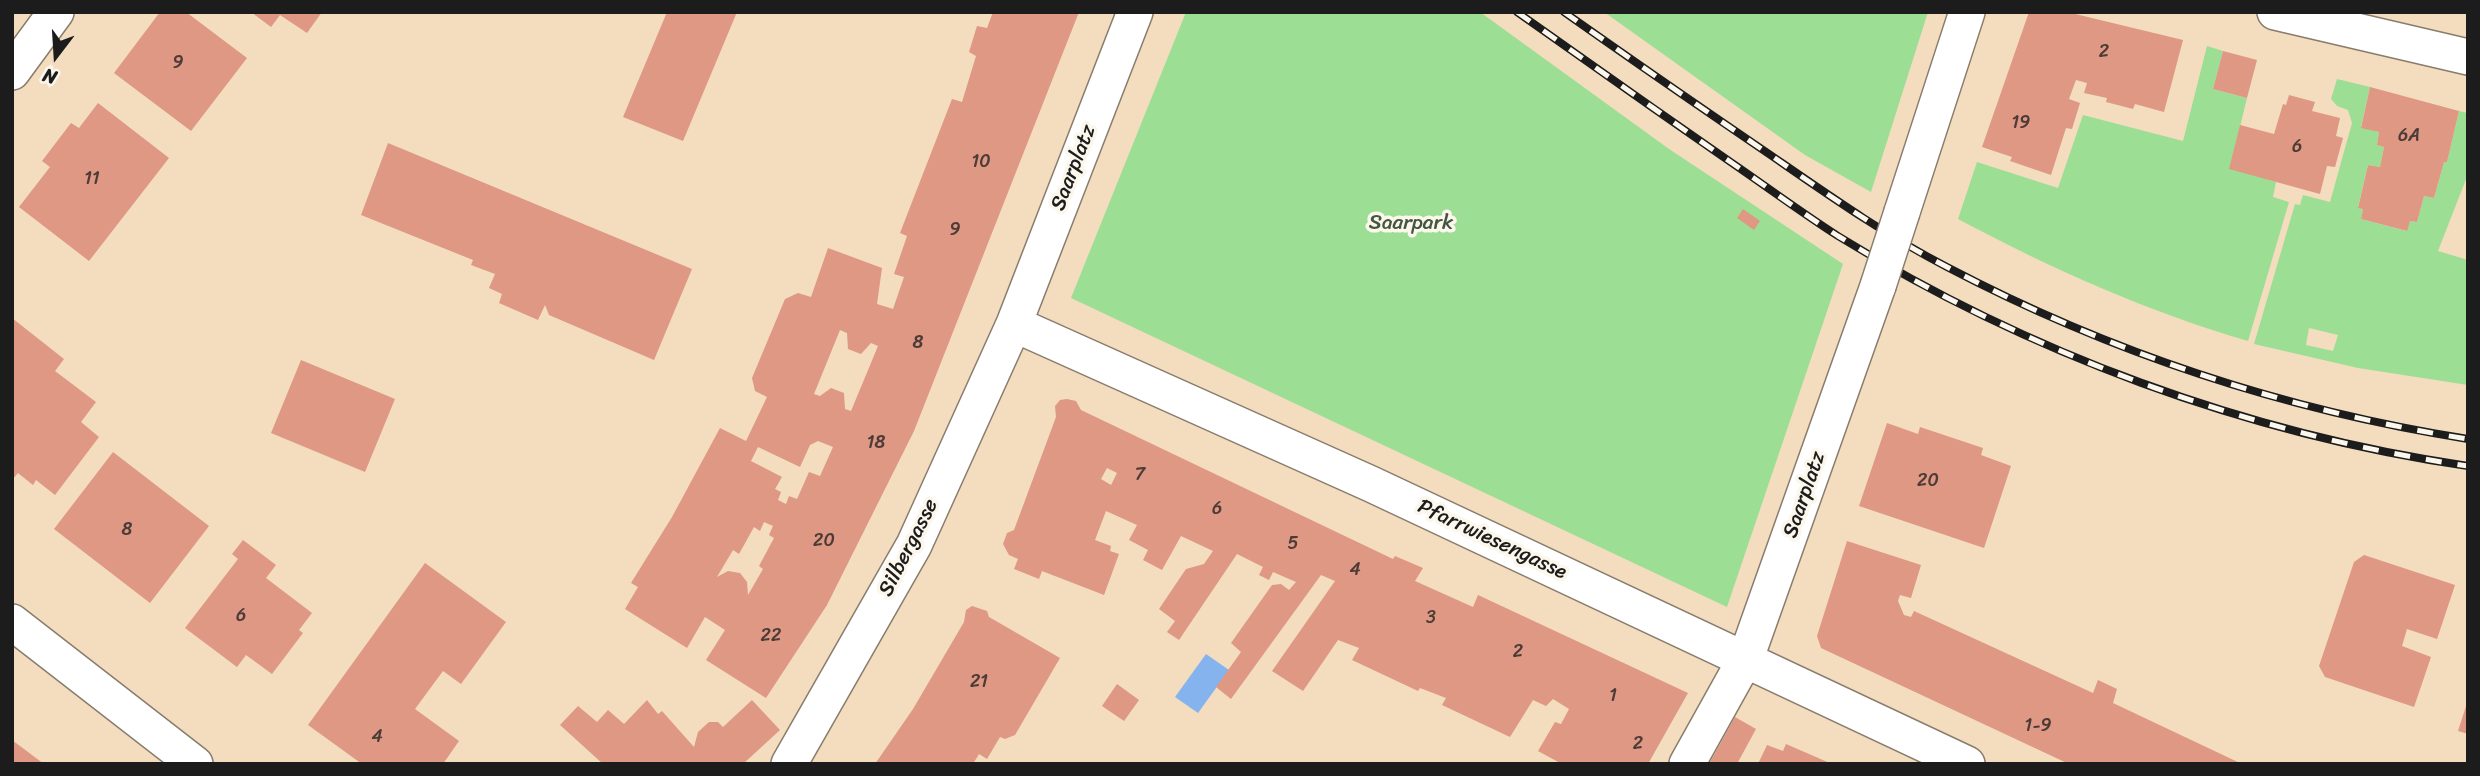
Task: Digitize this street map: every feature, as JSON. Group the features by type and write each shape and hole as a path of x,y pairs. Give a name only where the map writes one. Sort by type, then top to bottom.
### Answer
{"street":[{"path":"12,72 56,12"},
{"name":"Saarplatz","path":"1014,324 1135,12"},
{"name":"Saarplatz","path":"1687,764 1746,658 1863,331 1967,12"},
{"path":"2275,12 2468,58"},
{"name":"Pfarrwiesengasse","path":"1014,324 1371,484 1967,764"},
{"name":"Silbergasse","path":"789,764 914,545 1014,324"},
{"path":"12,622 195,764"}],"green space":[{"name":"Saarpark","path":"1186,12 1480,12 1669,149 1843,264 1727,607 1071,298"},
{"path":"1604,12 1928,12 1871,192 1805,155"},
{"path":"2207,46 2223,51 2213,89 2247,98 2230,168 2276,182 2273,197 2289,202 2248,341 2100,288 1958,219 1977,162 2058,188 2083,115 2183,141"},
{"path":"2337,79 2370,87 2361,127 2379,132 2377,145 2384,147 2380,167 2368,165 2358,207 2363,209 2361,219 2406,231 2410,221 2417,222 2424,196 2434,198 2444,162 2447,162 2459,111 2468,113 2468,174 2438,251 2468,260 2468,385 2358,368 2254,344 2295,204 2300,205 2303,195 2330,202 2352,123 2348,110 2337,106 2331,99","holes":["2309,328 2338,335 2333,351 2306,345"]}],"water":[{"path":"1206,654 1229,670 1198,713 1175,697"}],"building":[{"path":"160,12 186,12 247,58 191,131 114,73"},
{"path":"251,12 322,12 307,33 280,15 271,27"},
{"path":"667,12 737,12 683,141 623,117"},
{"path":"993,12 1079,12 914,431 827,605 766,698 706,660 725,630 705,617 687,648 625,609 638,587 631,583 672,517 720,428 746,441 767,397 755,391 752,378 785,299 798,293 811,297 828,248 882,268 877,304 893,309 904,277 894,274 907,236 900,233 952,99 962,102 976,56 969,52 977,26 987,28","holes":["840,330 847,333 848,349 861,354 871,343 878,346 851,411 845,409 844,393 831,388 820,396 814,394","818,441 833,447 820,476 809,472 797,499 789,496 786,504 778,500 781,492 775,489 782,477 751,461 758,447 800,467 810,445","764,522 773,526 769,535 774,538 759,566 763,569 748,595 747,582 740,573 728,571 717,577 733,550 739,554 754,527 760,531"]},
{"path":"2029,12 2067,12 2183,40 2164,112 2135,104 2133,109 2106,102 2107,98 2084,93 2087,83 2076,80 2069,99 2080,103 2072,129 2066,128 2051,175 2010,161 2012,157 1982,147"},
{"path":"2223,51 2257,60 2247,98 2213,89"},
{"path":"2370,87 2459,111 2447,162 2444,162 2434,198 2424,196 2417,222 2410,221 2407,231 2361,219 2363,209 2358,208 2368,165 2380,167 2384,147 2377,145 2379,132 2361,128"},
{"path":"2289,95 2315,102 2312,111 2340,118 2336,136 2343,138 2335,167 2327,166 2320,194 2229,169 2240,125 2274,134 2283,104 2286,105"},
{"path":"98,103 169,158 89,261 19,207 50,167 42,161 71,123 79,128"},
{"path":"388,143 692,269 654,360 549,315 545,305 538,320 499,303 502,294 489,288 495,274 471,265 473,260 361,215"},
{"path":"1743,209 1760,221 1754,230 1737,218"},
{"path":"12,318 64,359 55,371 96,402 81,422 99,437 55,495 36,480 33,485 18,473 12,480"},
{"path":"301,360 395,399 365,472 271,433"},
{"path":"1060,400 1076,401 1081,410 1393,559 1395,556 1423,568 1415,581 1473,607 1478,595 1688,693 1648,764 1562,764 1538,751 1555,722 1561,724 1569,709 1553,699 1546,706 1533,700 1510,737 1442,705 1446,698 1420,688 1418,691 1352,660 1359,648 1338,640 1303,691 1272,671 1335,581 1321,575 1231,699 1216,687 1241,652 1231,643 1272,585 1281,584 1289,590 1296,582 1273,572 1269,580 1259,575 1263,567 1237,554 1179,640 1167,632 1175,621 1159,609 1186,569 1204,564 1213,551 1181,536 1162,570 1143,560 1148,550 1129,540 1137,525 1106,511 1095,540 1111,546 1110,551 1119,554 1104,595 1042,571 1039,579 1014,569 1018,559 1009,555 1003,544 1007,533 1014,530 1056,417 1055,406","holes":["1107,468 1117,473 1111,485 1101,479"]},
{"path":"1887,423 1918,434 1920,427 1983,448 1981,455 2011,466 1984,548 1859,506"},
{"path":"113,452 209,526 150,603 54,529"},
{"path":"243,540 276,565 266,578 312,613 299,630 303,633 272,674 246,655 237,667 185,628 238,559 232,554"},
{"path":"1847,541 1921,565 1911,598 1900,595 1898,601 1904,615 1911,617 1914,611 2093,693 2098,680 2117,689 2113,703 2242,764 2069,764 1821,648 1817,636"},
{"path":"2364,555 2455,585 2437,639 2407,629 2402,646 2431,657 2414,707 2325,677 2319,666 2354,562"},
{"path":"425,563 506,622 461,684 443,671 415,709 459,741 443,764 362,764 308,725"},
{"path":"972,606 987,611 989,617 1060,658 1015,735 1005,739 1000,737 987,759 979,754 973,764 875,764 913,709 964,622 966,610"},
{"path":"1117,684 1139,700 1124,721 1102,706"},
{"path":"647,700 658,714 662,711 694,747 698,732 709,722 718,722 723,727 752,700 780,730 743,764 603,764 560,725 578,706 597,722 608,710 624,724"},
{"path":"2468,703 2468,734 2458,731"},
{"path":"1735,717 1756,729 1737,764 1709,764"},
{"path":"12,740 44,764 12,764"},
{"path":"1786,744 1832,764 1758,764 1767,745 1783,751"}],"railway":[{"path":"1517,12 1838,236 1986,317 2141,383 2222,410 2385,452 2468,466"},
{"path":"1564,12 1856,213 1924,255 2009,298 2136,352 2266,395 2400,427 2468,439"}]}
